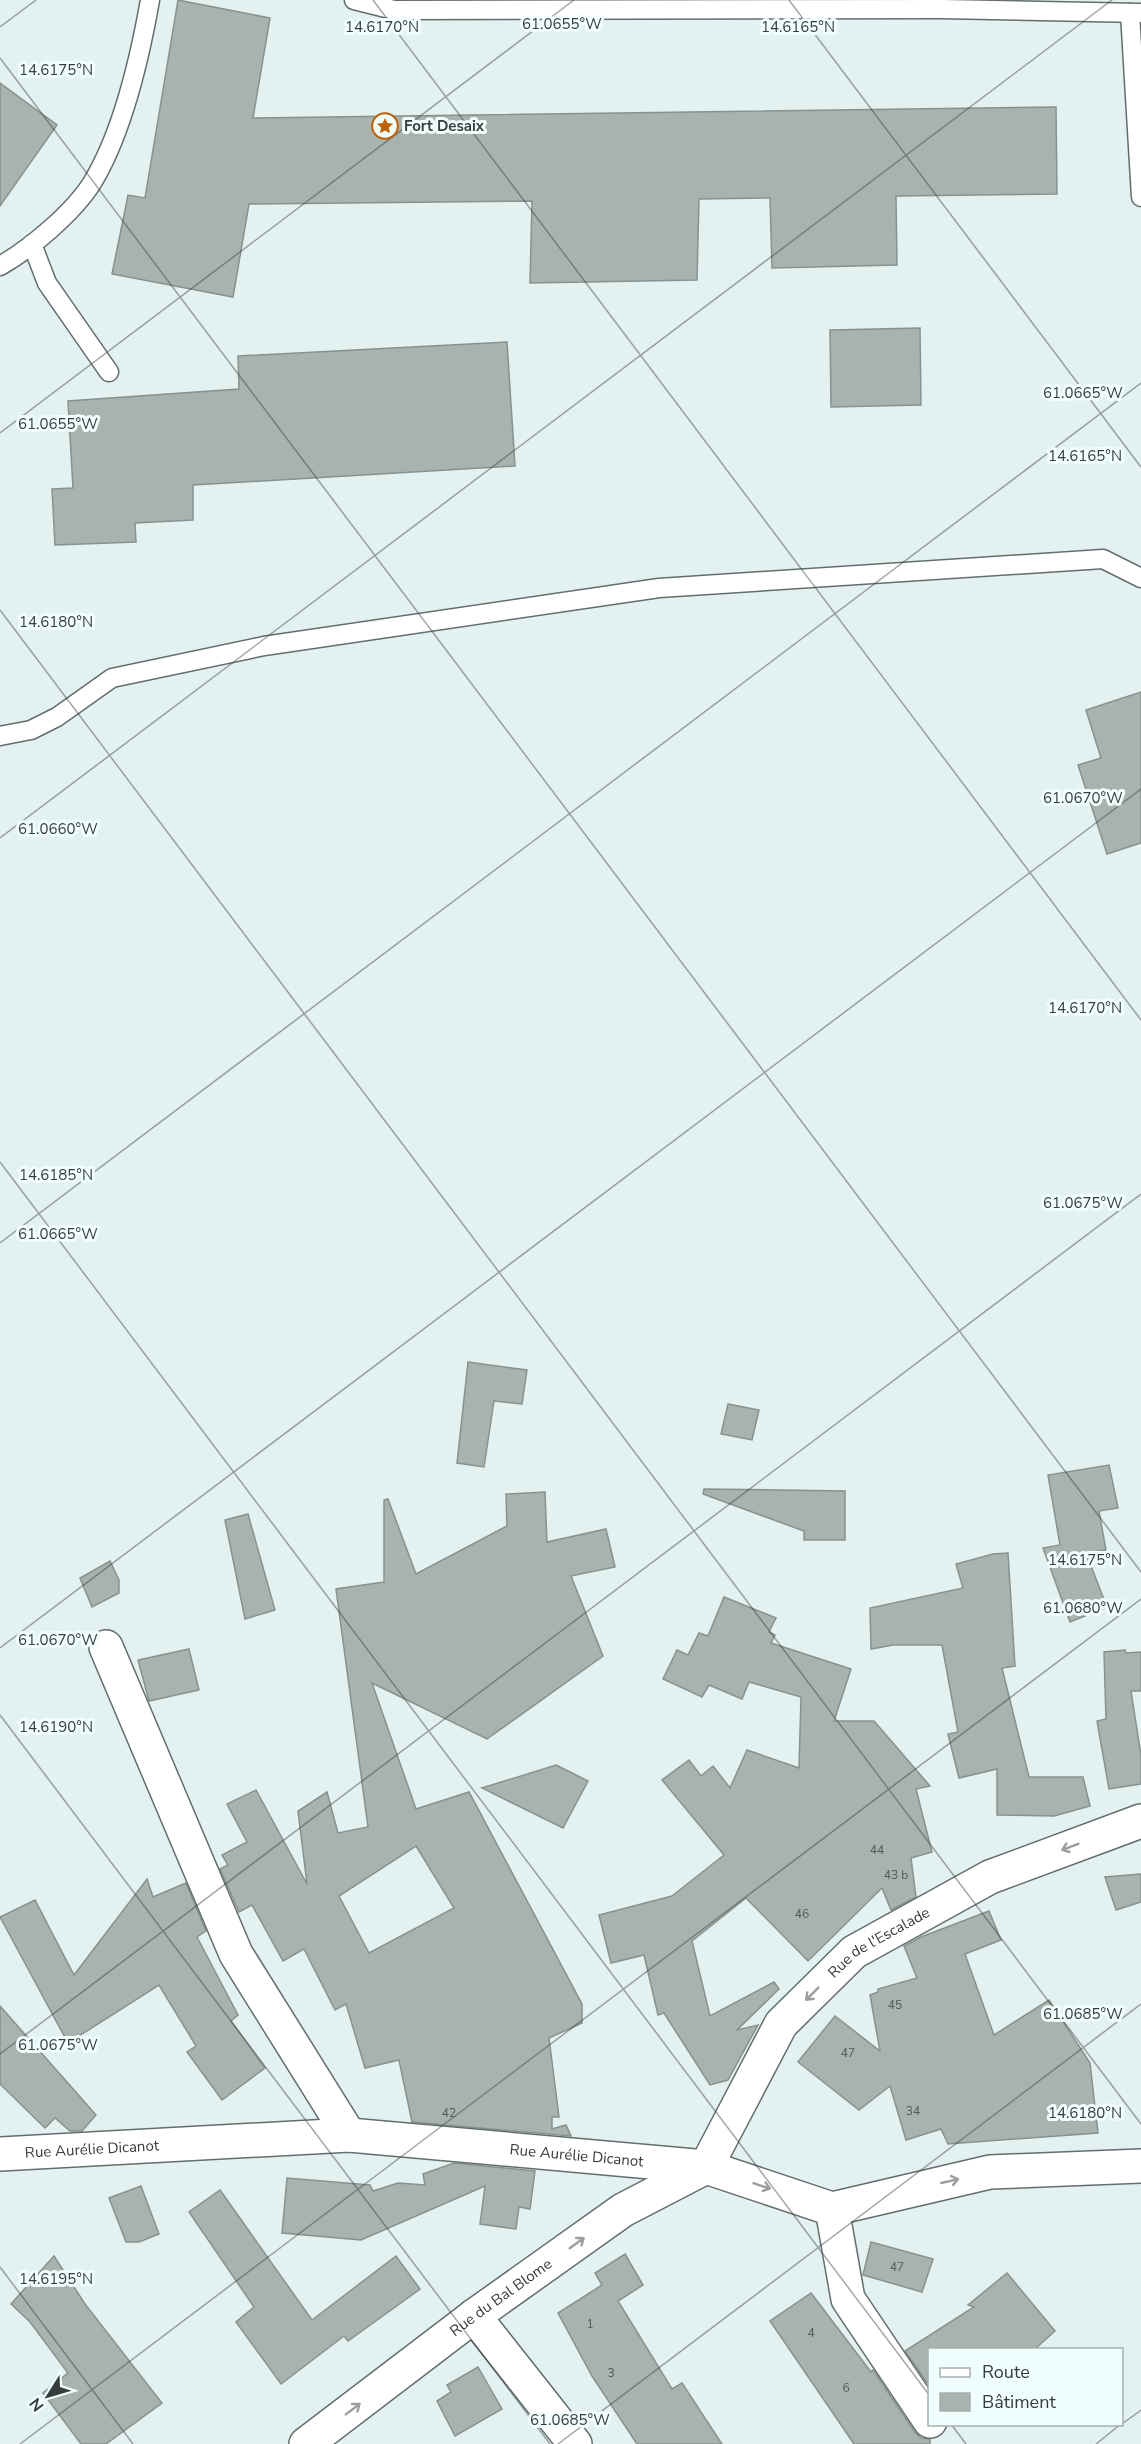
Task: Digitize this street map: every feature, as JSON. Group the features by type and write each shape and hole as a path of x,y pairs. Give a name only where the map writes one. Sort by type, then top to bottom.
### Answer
{"street":[{"path":"106,1647 236,1954 349,2136"},
{"name":"Rue de l'Escalade","path":"706,2167 781,2024 854,1952 990,1877 1136,1826"},
{"name":"Rue Aurélie Dicanot","path":"0,2154 349,2136 706,2167 832,2209"},
{"path":"928,2419 848,2299 832,2209 990,2172 1141,2166"},
{"name":"Rue du Bal Blome","path":"306,2444 474,2316 623,2210 706,2167"},
{"path":"474,2316 575,2444"},
{"path":"933,2426 945,2444"}],"lane":[{"path":"0,266 32,244 75,203 96,174 119,119 139,61 150,0"},
{"path":"354,0 394,10 942,4 1136,13 1141,197"},
{"path":"32,244 47,283 109,372"},
{"path":"0,736 31,730 57,717 112,678 264,646 535,605 659,588 1103,559 1141,578"}],"building":[{"path":"178,0 270,18 253,118 1056,107 1057,194 896,196 897,265 772,268 770,198 699,199 697,280 530,283 532,201 249,204 233,297 112,274 128,195 145,198"},
{"path":"0,83 57,125 0,206"},
{"path":"920,328 921,405 831,407 830,330"},
{"path":"507,342 515,466 193,485 193,520 135,523 136,542 55,545 52,489 73,488 68,401 239,389 238,356"},
{"path":"1141,692 1141,843 1107,854 1078,765 1101,758 1086,710"},
{"path":"468,1362 527,1370 522,1404 494,1401 484,1467 457,1463"},
{"path":"728,1404 759,1410 752,1440 721,1434"},
{"path":"1109,1465 1118,1508 1099,1511 1106,1550 1086,1553 1107,1607 1070,1622 1043,1548 1060,1545 1048,1475"},
{"path":"704,1489 845,1491 845,1540 804,1540 804,1531 703,1494"},
{"path":"545,1492 547,1542 606,1529 615,1567 571,1576 603,1656 487,1739 372,1683 416,1809 469,1792 582,2004 582,2023 549,2038 559,2117 552,2117 552,2129 566,2125 571,2136 412,2122 399,2060 365,2068 346,2004 335,2010 304,1949 283,1961 252,1905 239,1912 220,1869 228,1865 222,1855 247,1842 227,1804 256,1790 307,1884 298,1811 327,1792 338,1833 368,1827 336,1589 384,1582 384,1500 388,1499 416,1574 507,1526 506,1494","holes":["416,1846 454,1908 369,1953 339,1896"]},
{"path":"248,1514 275,1610 245,1619 225,1520"},
{"path":"1008,1553 1015,1666 1002,1668 1029,1777 1083,1777 1090,1806 1054,1816 997,1815 997,1769 959,1778 948,1734 958,1732 942,1645 893,1645 871,1649 870,1608 963,1588 956,1564 993,1554"},
{"path":"110,1561 119,1580 119,1593 92,1607 80,1578"},
{"path":"724,1597 776,1618 769,1632 775,1635 771,1643 851,1669 834,1721 874,1721 930,1786 916,1789 932,1852 911,1858 916,1897 891,1910 882,1888 808,1961 746,1898 692,1941 710,2016 774,1982 779,1989 737,2030 758,2025 728,2080 710,2085 664,2013 658,2015 644,1955 611,1963 599,1915 672,1896 724,1855 662,1780 689,1760 701,1776 713,1766 730,1788 747,1750 799,1768 801,1697 749,1682 742,1699 709,1685 702,1697 663,1679 677,1650 688,1655 699,1633 708,1636"},
{"path":"189,1649 199,1690 149,1701 138,1660"},
{"path":"1125,1650 1126,1653 1141,1652 1141,1691 1131,1691 1141,1755 1141,1784 1109,1789 1097,1721 1106,1719 1104,1652"},
{"path":"556,1765 588,1781 563,1828 482,1788"},
{"path":"1141,1874 1141,1902 1116,1910 1105,1877"},
{"path":"147,1879 153,1897 186,1883 206,1931 197,1937 238,2015 231,2021 265,2068 222,2100 187,2052 196,2046 159,1985 68,2043 0,1917 35,1900 74,1975"},
{"path":"989,1911 1001,1940 965,1954 994,2035 1049,2000 1090,2063 1098,2133 948,2144 941,2129 906,2140 890,2086 859,2110 798,2062 835,2016 880,2051 870,1995 878,1992 878,1989 917,1978 904,1946 921,1937"},
{"path":"0,2006 96,2115 82,2131 70,2131 55,2118 45,2128 0,2084"},
{"path":"454,2163 535,2171 530,2209 519,2207 516,2229 480,2224 485,2186 361,2240 282,2233 287,2178 370,2185 373,2191 398,2183 425,2185 423,2174"},
{"path":"141,2186 159,2234 139,2242 126,2242 109,2198"},
{"path":"220,2190 312,2320 396,2256 420,2289 348,2341 344,2336 281,2384 236,2322 254,2307 189,2212"},
{"path":"871,2242 933,2259 922,2292 863,2275"},
{"path":"625,2254 643,2285 618,2301 672,2389 682,2383 722,2444 637,2444 592,2376 558,2313 602,2285 595,2273"},
{"path":"54,2256 85,2304 162,2403 106,2444 81,2444 43,2393 68,2373 30,2322 11,2304"},
{"path":"1007,2273 1055,2331 1036,2348 928,2348 928,2384 905,2351 974,2307 968,2305"},
{"path":"811,2293 871,2372 873,2370 914,2431 921,2438 930,2439 930,2444 854,2444 770,2321"},
{"path":"478,2367 502,2409 455,2436 437,2401 451,2392 447,2385"}],"place":[{"name":"Fort Desaix","path":"385,126"}]}
